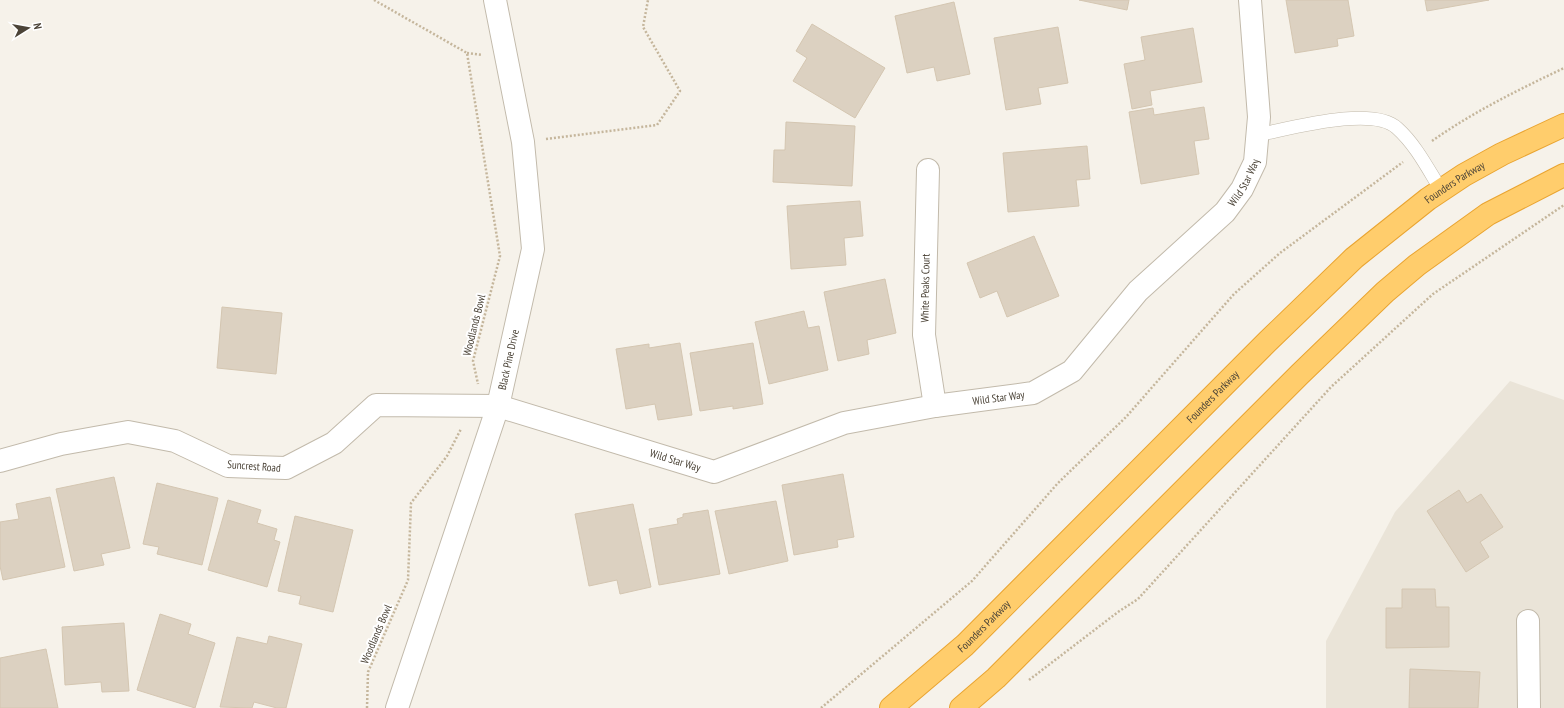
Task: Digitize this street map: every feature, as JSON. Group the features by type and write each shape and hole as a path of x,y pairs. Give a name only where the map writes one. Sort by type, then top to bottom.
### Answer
{"highway":[{"name":"Founders Parkway","path":"891,708 965,645 1262,347 1354,258 1389,229 1441,190 1502,154 1564,125"},
{"path":"961,708 996,678 1300,374 1385,292 1417,265 1488,214 1564,175"}],"street":[{"name":"Black Pine Drive","path":"397,708 498,406 533,249 523,142 495,0"},
{"name":"Wild Star Way","path":"498,406 714,472 844,423 934,406 1033,392 1072,371 1138,291 1225,212 1242,190 1255,162 1259,117 1250,0"},
{"name":"White Peaks Court","path":"928,170 924,335 934,406"},
{"name":"Suncrest Road","path":"0,461 61,444 128,432 175,441 228,466 286,468 334,443 376,405 498,406"},
{"path":"1528,621 1529,708"}],"lane":[{"path":"1257,135 1361,117 1380,121 1396,127 1418,151 1441,190"}],"path":[{"name":"Woodlands Bowl","path":"367,708 368,672 408,580 411,503 447,456 473,406 478,387 473,361 500,256 466,53 374,0"},
{"path":"523,142 657,125 680,91 643,27 648,0"},
{"path":"821,708 972,581 1058,483 1126,417 1234,294 1280,253 1456,124 1508,94 1564,68"},
{"path":"1028,681 1118,612 1138,599 1331,387 1433,294 1564,205"}],"shaded area":[{"path":"1510,381 1564,400 1564,708 1326,708 1326,641 1395,512"}],"building":[{"path":"1079,0 1129,0 1127,10"},
{"path":"1286,0 1348,0 1354,36 1337,39 1338,46 1295,53"},
{"path":"1425,0 1489,0 1427,11"},
{"path":"954,2 970,74 937,81 934,67 907,73 895,16"},
{"path":"812,24 885,68 855,118 793,81 807,58 796,51"},
{"path":"1058,27 1068,83 1038,88 1041,104 1006,110 994,38"},
{"path":"1193,28 1202,82 1150,91 1152,105 1132,109 1124,64 1145,60 1141,37"},
{"path":"1204,107 1209,139 1194,141 1199,174 1141,184 1129,112 1153,108 1154,115"},
{"path":"786,122 855,126 852,186 773,182 774,150 785,150"},
{"path":"1087,146 1090,179 1076,180 1079,206 1008,212 1003,153"},
{"path":"860,201 863,236 844,238 846,265 791,269 787,206"},
{"path":"1034,236 1059,296 1007,317 997,291 980,298 967,263"},
{"path":"885,279 896,333 867,340 869,354 838,361 824,292"},
{"path":"222,307 282,313 276,374 217,368"},
{"path":"804,311 808,328 819,326 828,370 769,384 755,322"},
{"path":"680,343 692,415 658,420 655,404 626,409 616,349 649,344 649,348"},
{"path":"753,343 763,404 733,409 733,406 700,411 690,353"},
{"path":"843,474 854,537 837,540 838,547 794,555 782,485"},
{"path":"114,477 130,548 101,554 104,565 74,571 56,489"},
{"path":"157,483 218,498 202,565 157,554 159,547 143,544"},
{"path":"1459,490 1467,503 1481,494 1503,527 1480,542 1489,557 1466,572 1427,511"},
{"path":"50,497 65,567 3,580 0,566 0,522 19,519 16,504"},
{"path":"228,500 261,510 257,523 277,529 274,540 280,542 267,587 208,570"},
{"path":"776,501 788,561 729,574 715,511"},
{"path":"633,504 651,587 620,594 617,580 589,586 575,514"},
{"path":"708,510 720,574 659,585 649,529 678,524 677,519 683,517 683,514"},
{"path":"295,516 353,530 333,612 299,604 301,596 278,591"},
{"path":"1402,589 1435,589 1436,607 1449,607 1449,647 1386,648 1386,608 1402,608"},
{"path":"160,614 191,624 188,634 215,643 195,708 137,690"},
{"path":"124,623 129,691 102,692 101,682 65,685 62,627"},
{"path":"269,636 302,644 286,708 277,708 254,702 252,708 220,707 237,637 267,644"},
{"path":"46,649 58,708 0,708 0,658"},
{"path":"1410,669 1480,672 1478,708 1409,708"}]}
